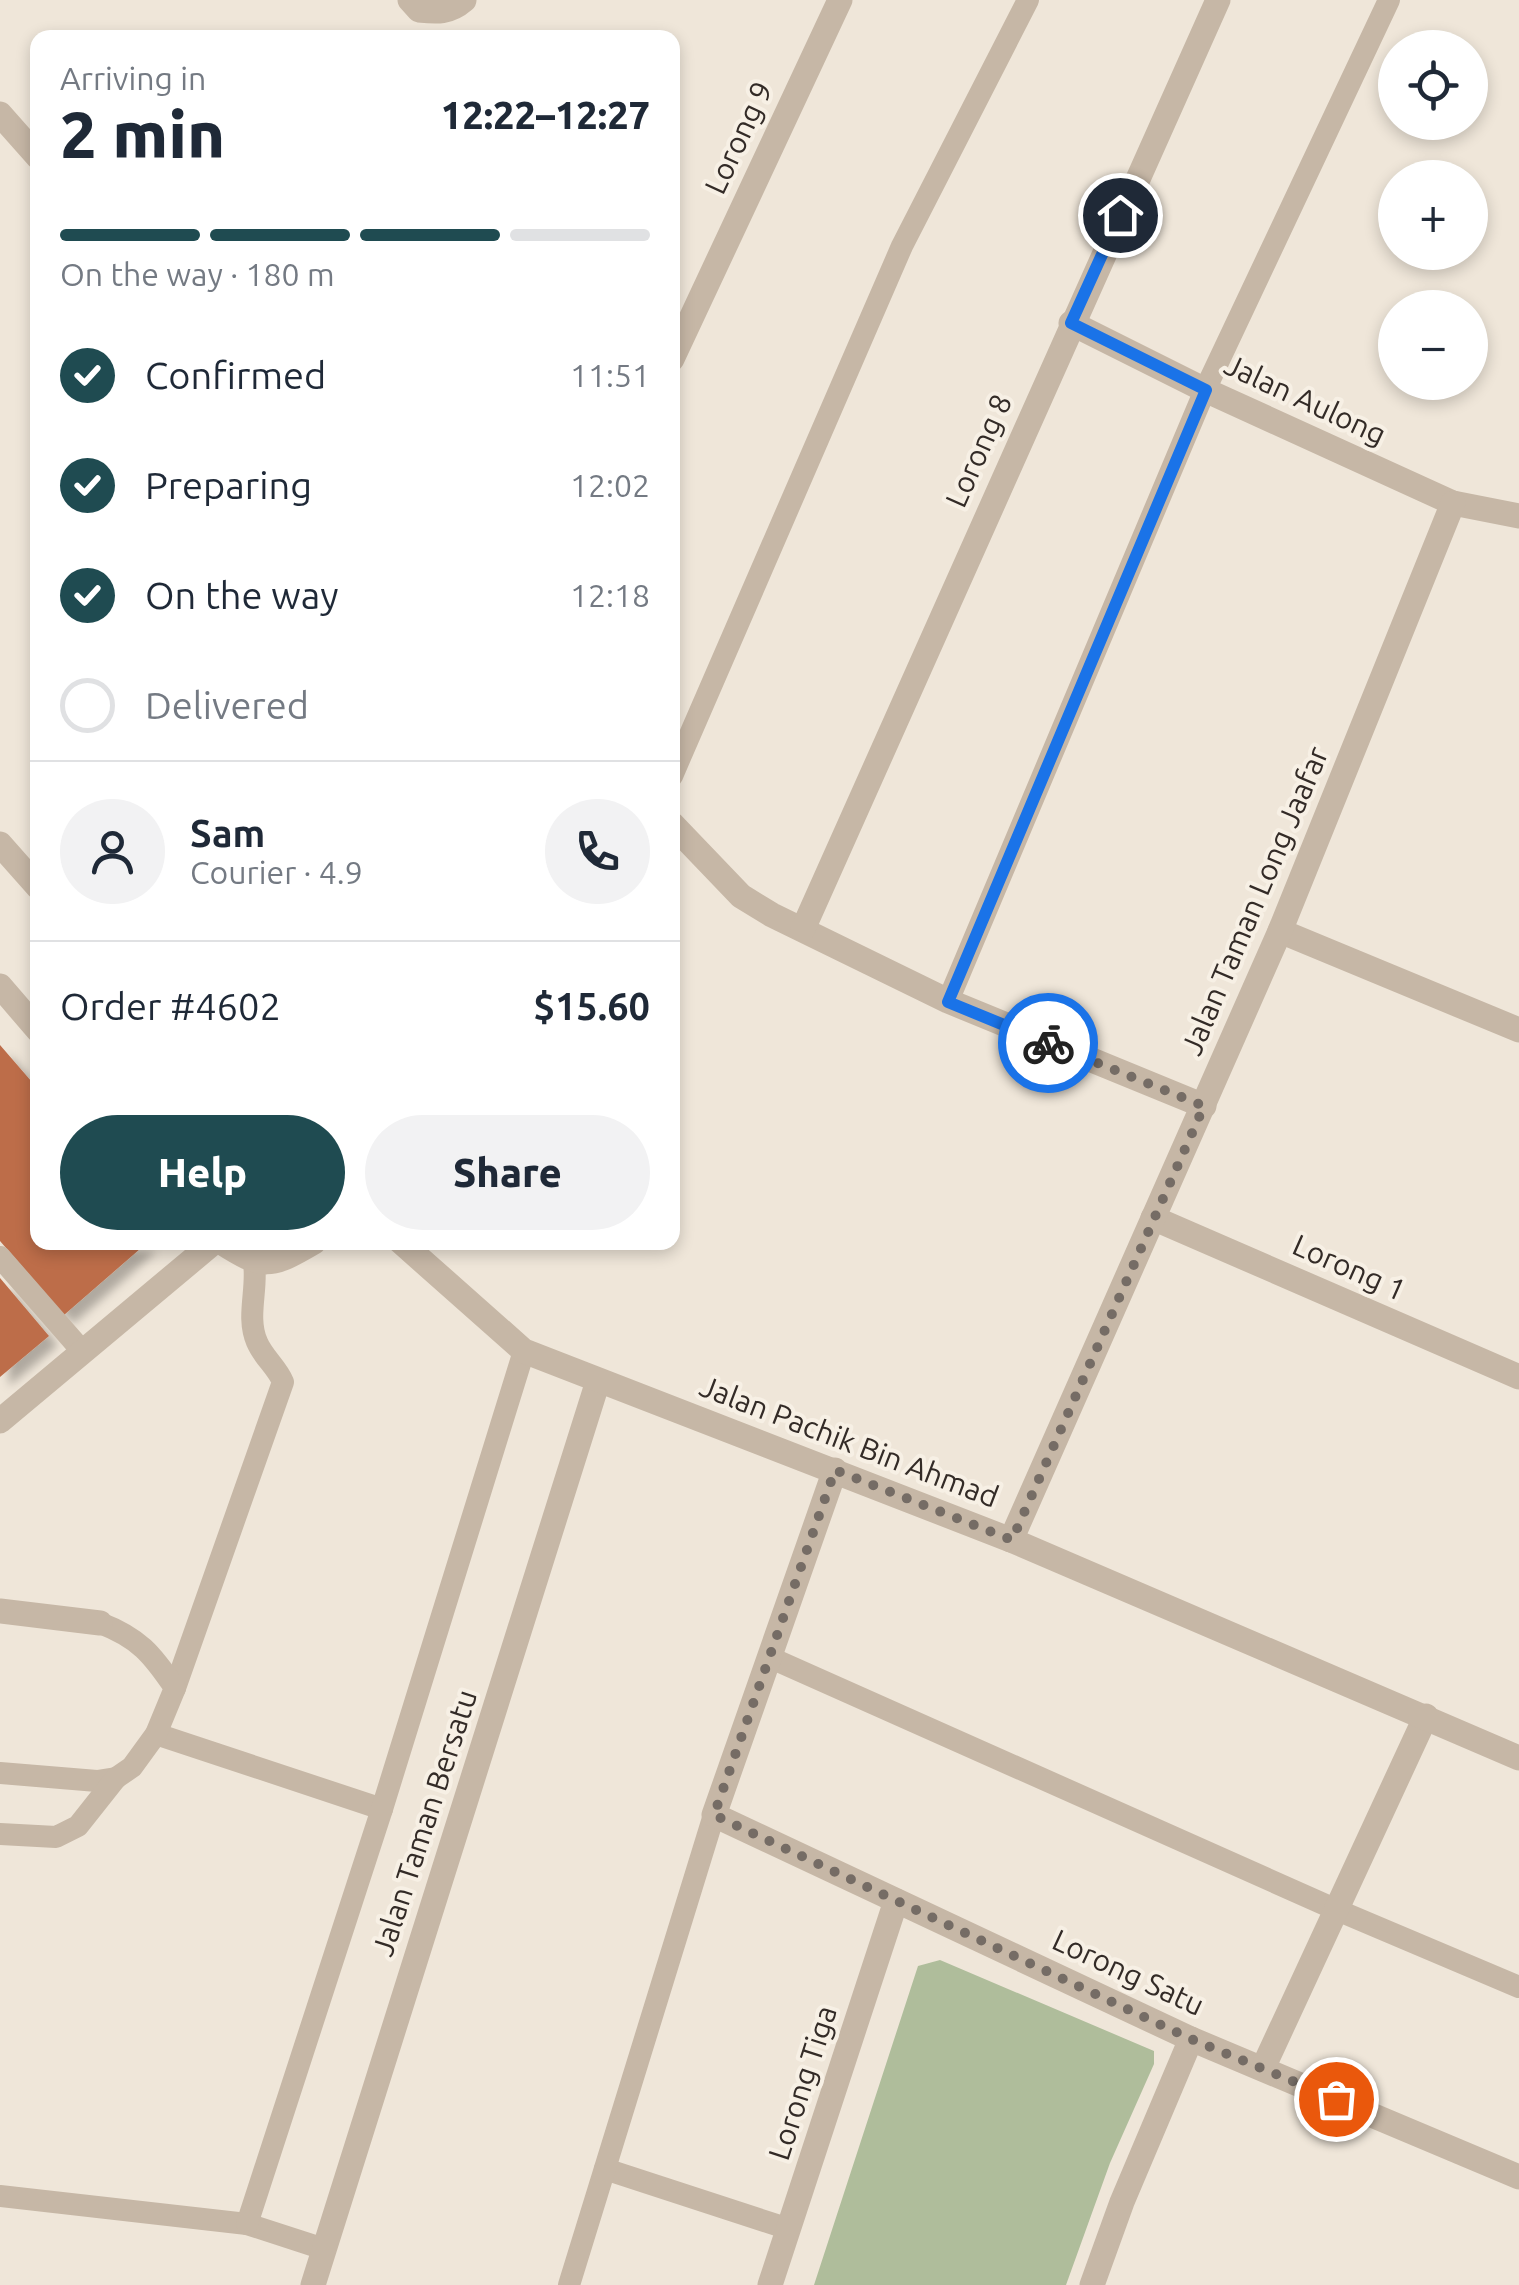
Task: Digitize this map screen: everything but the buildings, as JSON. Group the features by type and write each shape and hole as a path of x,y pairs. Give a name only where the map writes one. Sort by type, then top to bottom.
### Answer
{"street":[{"path":"410,0 419,10 438,12 454,9 464,0"},
{"name":"Lorong 9","path":"680,342 840,0"},
{"name":"Lorong 8","path":"803,930 1218,0"},
{"path":"0,114 30,148"},
{"name":"Jalan Aulong","path":"1071,323 1453,504 1519,516"},
{"name":"Jalan Taman Long Jaafar","path":"1012,1540 1280,931 1453,504"},
{"path":"680,832 741,896 803,930 948,1002 1204,1106"},
{"path":"0,844 30,878"},
{"path":"1280,931 1519,1030"},
{"path":"0,986 30,1021"},
{"name":"Lorong 1","path":"1153,1218 1519,1377"},
{"path":"0,1421 204,1250"},
{"path":"234,1250 254,1263 277,1260 298,1250"},
{"name":"Jalan Pachik Bin Ahmad","path":"410,1250 524,1351 1012,1540 1519,1758"},
{"name":"Jalan Taman Bersatu","path":"313,2285 598,1381"},
{"path":"714,1815 835,1470"},
{"path":"0,1612 100,1623"},
{"path":"1264,2068 1426,1716"},
{"name":"Lorong Satu","path":"714,1815 1191,2039 1519,2177"},
{"name":"Lorong Tiga","path":"770,2285 896,1900"},
{"path":"1092,2285 1122,2202 1191,2039"}],"lane":[{"path":"680,758 902,246 1028,0"},
{"path":"948,1002 1206,390 1389,0"},
{"path":"0,1257 83,1352"},
{"path":"0,1834 56,1838 78,1826 116,1778 132,1767 156,1734 283,1382 257,1344 252,1326 257,1284 254,1263"},
{"path":"247,2224 382,1809 524,1351"},
{"path":"100,1623 128,1634 152,1655 175,1688"},
{"path":"771,1658 1519,1987"},
{"path":"156,1734 382,1809"},
{"path":"0,1773 97,1781 116,1778"},
{"path":"569,2285 714,1815"},
{"path":"605,2169 789,2228"},
{"path":"0,2196 247,2224 324,2249"}],"green space":[{"path":"940,1960 1154,2051 1154,2064 1110,2163 1066,2285 814,2285 918,1966"}],"way so far":[{"path":"1048,1043 1204,1106 1012,1540 835,1470 714,1815 1191,2039 1336,2099"}],"route":[{"path":"1048,1043 948,1002 1206,390 1071,323 1120,215"}]}
